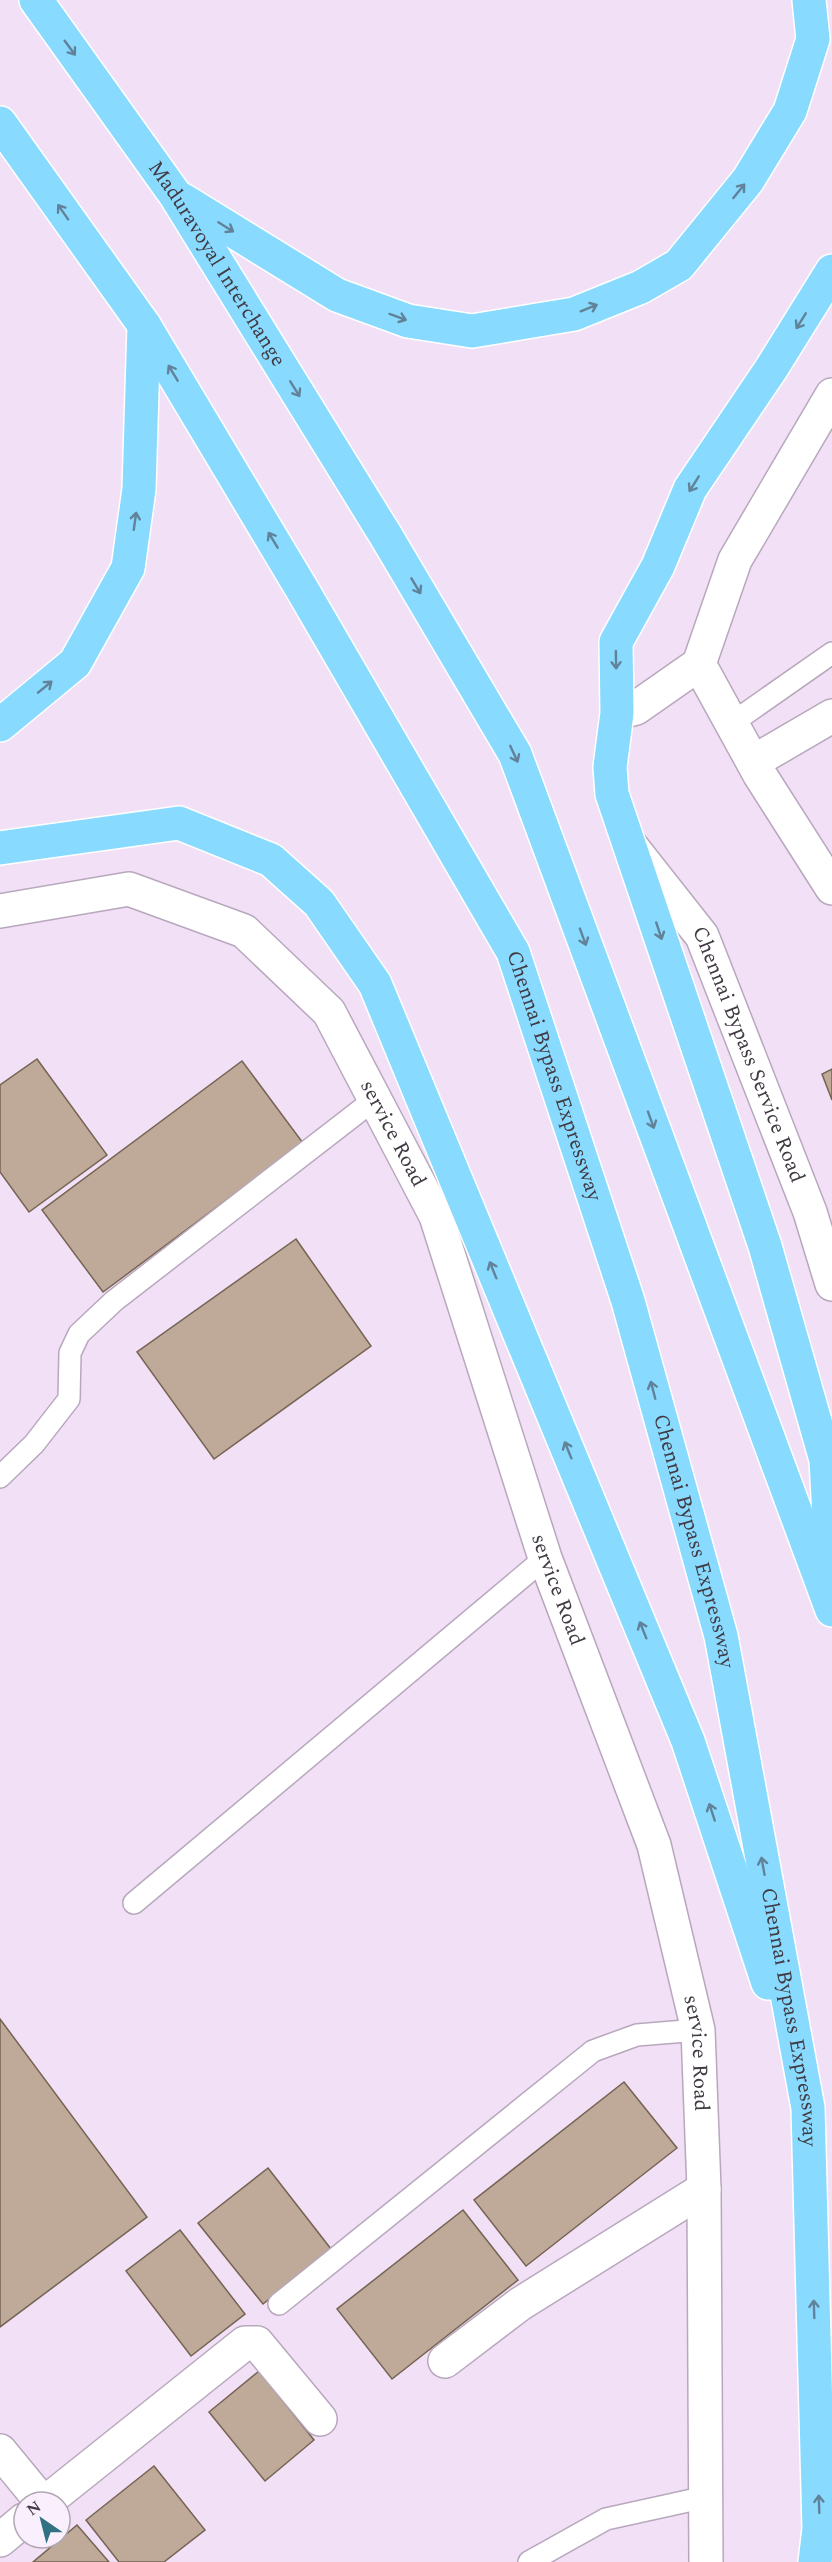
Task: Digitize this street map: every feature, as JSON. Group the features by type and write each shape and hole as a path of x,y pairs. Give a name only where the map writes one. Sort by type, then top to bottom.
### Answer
{"highway":[{"name":"Maduravoyal Interchange","path":"36,0 176,196 386,536 515,754 832,1610"},
{"path":"176,196 337,295 408,321 472,331 574,314 641,287 679,265 748,180 790,111 813,39 809,0"},
{"path":"0,123 144,325 139,489 128,568 75,663 0,725"},
{"path":"832,271 771,369 690,489 658,566 616,642 617,713 610,766 612,794 765,1246 826,1460 832,1572"},
{"name":"Chennai Bypass Expressway","path":"144,325 303,591 513,952 628,1301 721,1636 808,2108 819,2529 815,2562"},
{"path":"0,848 179,823 271,860 319,903 375,984 688,1741 808,2108"}],"street":[{"path":"617,713 636,708 699,664 735,560 832,395"},
{"path":"699,664 753,762 832,888"},
{"path":"753,762 832,716"},
{"name":"Chennai Bypass Service Road","path":"630,844 702,936 810,1212 832,1284"},
{"name":"service Road","path":"0,911 129,889 244,931 329,1012 436,1216 545,1558 654,1845 698,2030 704,2189 706,2562"},
{"path":"445,2361 520,2304 704,2189"},
{"path":"59,2490 245,2343 252,2341 257,2343 320,2419"},
{"path":"0,2451 34,2490"},
{"path":"0,2540 12,2530"}],"lane":[{"path":"732,723 832,653"},
{"path":"0,1477 34,1444 69,1399 70,1353 79,1334 114,1300 375,1099"},
{"path":"134,1903 545,1558"},
{"path":"279,2304 593,2051 638,2034 698,2030"},
{"path":"529,2562 606,2519 706,2497"}],"building":[{"path":"37,1059 107,1155 29,1212 0,1172 0,1085"},
{"path":"242,1061 303,1143 103,1292 42,1210"},
{"path":"832,1069 832,1100 822,1074"},
{"path":"296,1239 371,1346 214,1459 137,1352"},
{"path":"0,2019 147,2217 0,2327"},
{"path":"624,2082 677,2148 526,2266 474,2200"},
{"path":"268,2168 331,2249 263,2304 198,2223"},
{"path":"463,2210 518,2280 392,2379 337,2309"},
{"path":"180,2230 245,2314 191,2356 126,2271"},
{"path":"259,2371 314,2440 265,2481 209,2412"},
{"path":"154,2466 205,2530 164,2562 119,2562 86,2520"},
{"path":"77,2525 109,2562 33,2562 47,2550 72,2550 72,2529"}]}
